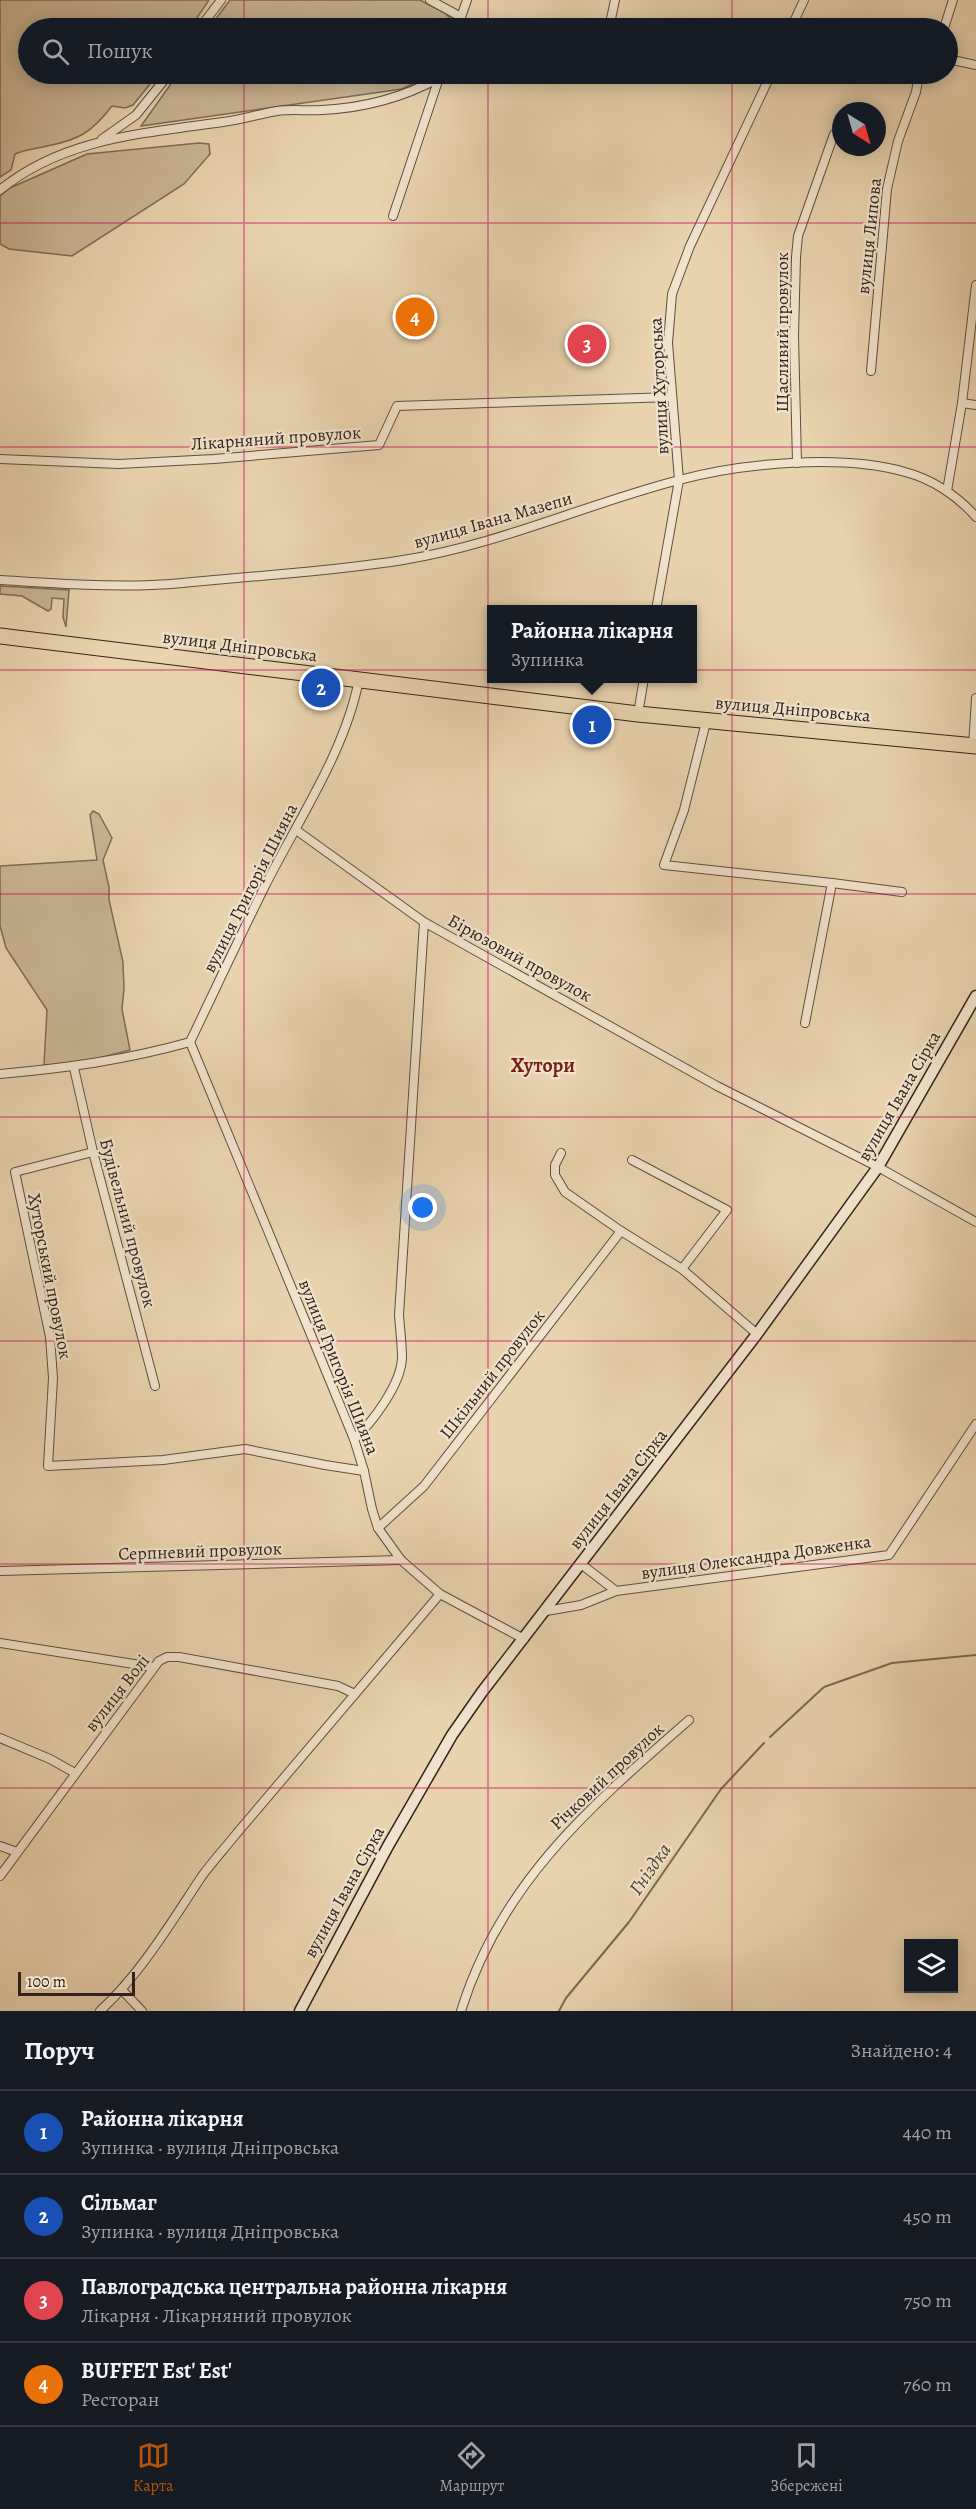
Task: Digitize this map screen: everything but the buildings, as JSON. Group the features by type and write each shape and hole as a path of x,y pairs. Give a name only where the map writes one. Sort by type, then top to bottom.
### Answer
{"highway":[{"name":"вулиця Дніпровська","path":"0,636 237,667 359,679 706,722 975,746"}],"street":[{"path":"208,18 221,0"},
{"path":"430,0 461,17 467,0"},
{"path":"611,18 615,0"},
{"path":"796,18 804,0"},
{"path":"947,18 953,0"},
{"path":"958,61 976,65"},
{"path":"98,141 136,115 161,84"},
{"path":"0,190 12,180 48,160 98,141 227,122 277,111 355,107 411,92 426,84"},
{"path":"393,216 437,84"},
{"name":"вулиця Хуторська","path":"657,605 679,480 668,343 672,294 690,246 766,84"},
{"name":"вулиця Липова","path":"872,370 887,189 898,141 917,84"},
{"name":"Щасливий провулок","path":"797,463 794,336 798,236 832,140"},
{"path":"947,491 962,403 976,285"},
{"name":"Лікарняний провулок","path":"0,459 118,464 214,459 379,445 397,406 672,397"},
{"path":"962,403 976,405"},
{"name":"вулиця Івана Мазепи","path":"0,580 151,586 405,560 481,543 679,480 720,471 797,463 883,466 907,472 947,491 976,517"},
{"name":"вулиця Григорія Шияна","path":"359,679 356,697 327,768 265,885 190,1042 354,1439 378,1528 401,1560 440,1594 524,1639"},
{"path":"638,714 643,683"},
{"path":"975,746 976,698"},
{"path":"706,722 684,810 664,865 902,892"},
{"path":"296,830 424,922"},
{"path":"805,1023 832,883"},
{"name":"Бірюзовий провулок","path":"354,1439 366,1428 393,1387 402,1359 399,1315 424,922 717,1086 878,1167 976,1222"},
{"name":"вулиця Івана Сірка","path":"300,2011 356,1903 452,1735 758,1334 878,1167 976,996"},
{"path":"0,1074 74,1068 137,1057 190,1042"},
{"name":"Будівельний провулок","path":"74,1068 93,1152 154,1386"},
{"name":"Хуторський провулок","path":"93,1152 15,1172 50,1337 53,1378 48,1466 164,1460 245,1449 326,1466 364,1471"},
{"path":"561,1153 555,1166 555,1175 558,1184 568,1194 682,1269 758,1334"},
{"path":"632,1160 728,1210 682,1269"},
{"name":"Шкільний провулок","path":"378,1528 424,1486 621,1231"},
{"name":"вулиця Олександра Довженка","path":"546,1611 580,1605 616,1592 890,1555 976,1424"},
{"name":"Серпневий провулок","path":"0,1571 401,1560"},
{"path":"581,1564 616,1592"},
{"path":"100,2011 122,1990 147,1960 204,1874 440,1594"},
{"path":"0,1643 153,1667"},
{"name":"вулиця Волі","path":"0,1876 153,1667 167,1657 179,1657 338,1686 355,1694"},
{"name":"Річковий провулок","path":"461,2011 482,1954 498,1922 542,1862 596,1802 689,1720"},
{"path":"0,1738 50,1759 75,1773"},
{"path":"0,1846 17,1852"},
{"path":"122,1990 142,2011"}],"shaded area":[{"path":"0,0 209,0 197,18 18,18 18,84 150,84 133,105 125,108 112,106 84,134 58,144 15,154 11,170 0,177"},
{"path":"230,0 420,0 450,18 216,18"},
{"path":"171,84 413,84 402,89 141,126"},
{"path":"199,143 209,144 210,154 184,184 72,256 9,249 0,244 0,196 10,188 87,154"},
{"path":"0,586 69,590 66,627 63,617 64,599 52,598 51,609 48,611 22,596 0,594"},
{"path":"93,811 99,814 112,838 103,860 109,887 109,900 123,962 122,1009 130,1050 76,1064 47,1066 44,1064 47,1010 6,948 0,926 0,866 97,860 90,815"}],"waterway":[{"name":"Гніздка","path":"770,1737 824,1687 892,1663 976,1655"},
{"name":"Гніздка","path":"559,2011 566,1998 629,1922 721,1789 764,1743"}],"place":[{"name":"BUFFET Est' Est'","path":"415,317"},
{"name":"Павлоградська центральна районна лікарня","path":"587,344"},
{"name":"Сільмаг","path":"321,688"},
{"name":"Районна лікарня","path":"592,725"}],"district":[{"name":"Хутори","path":"543,1065"}]}
